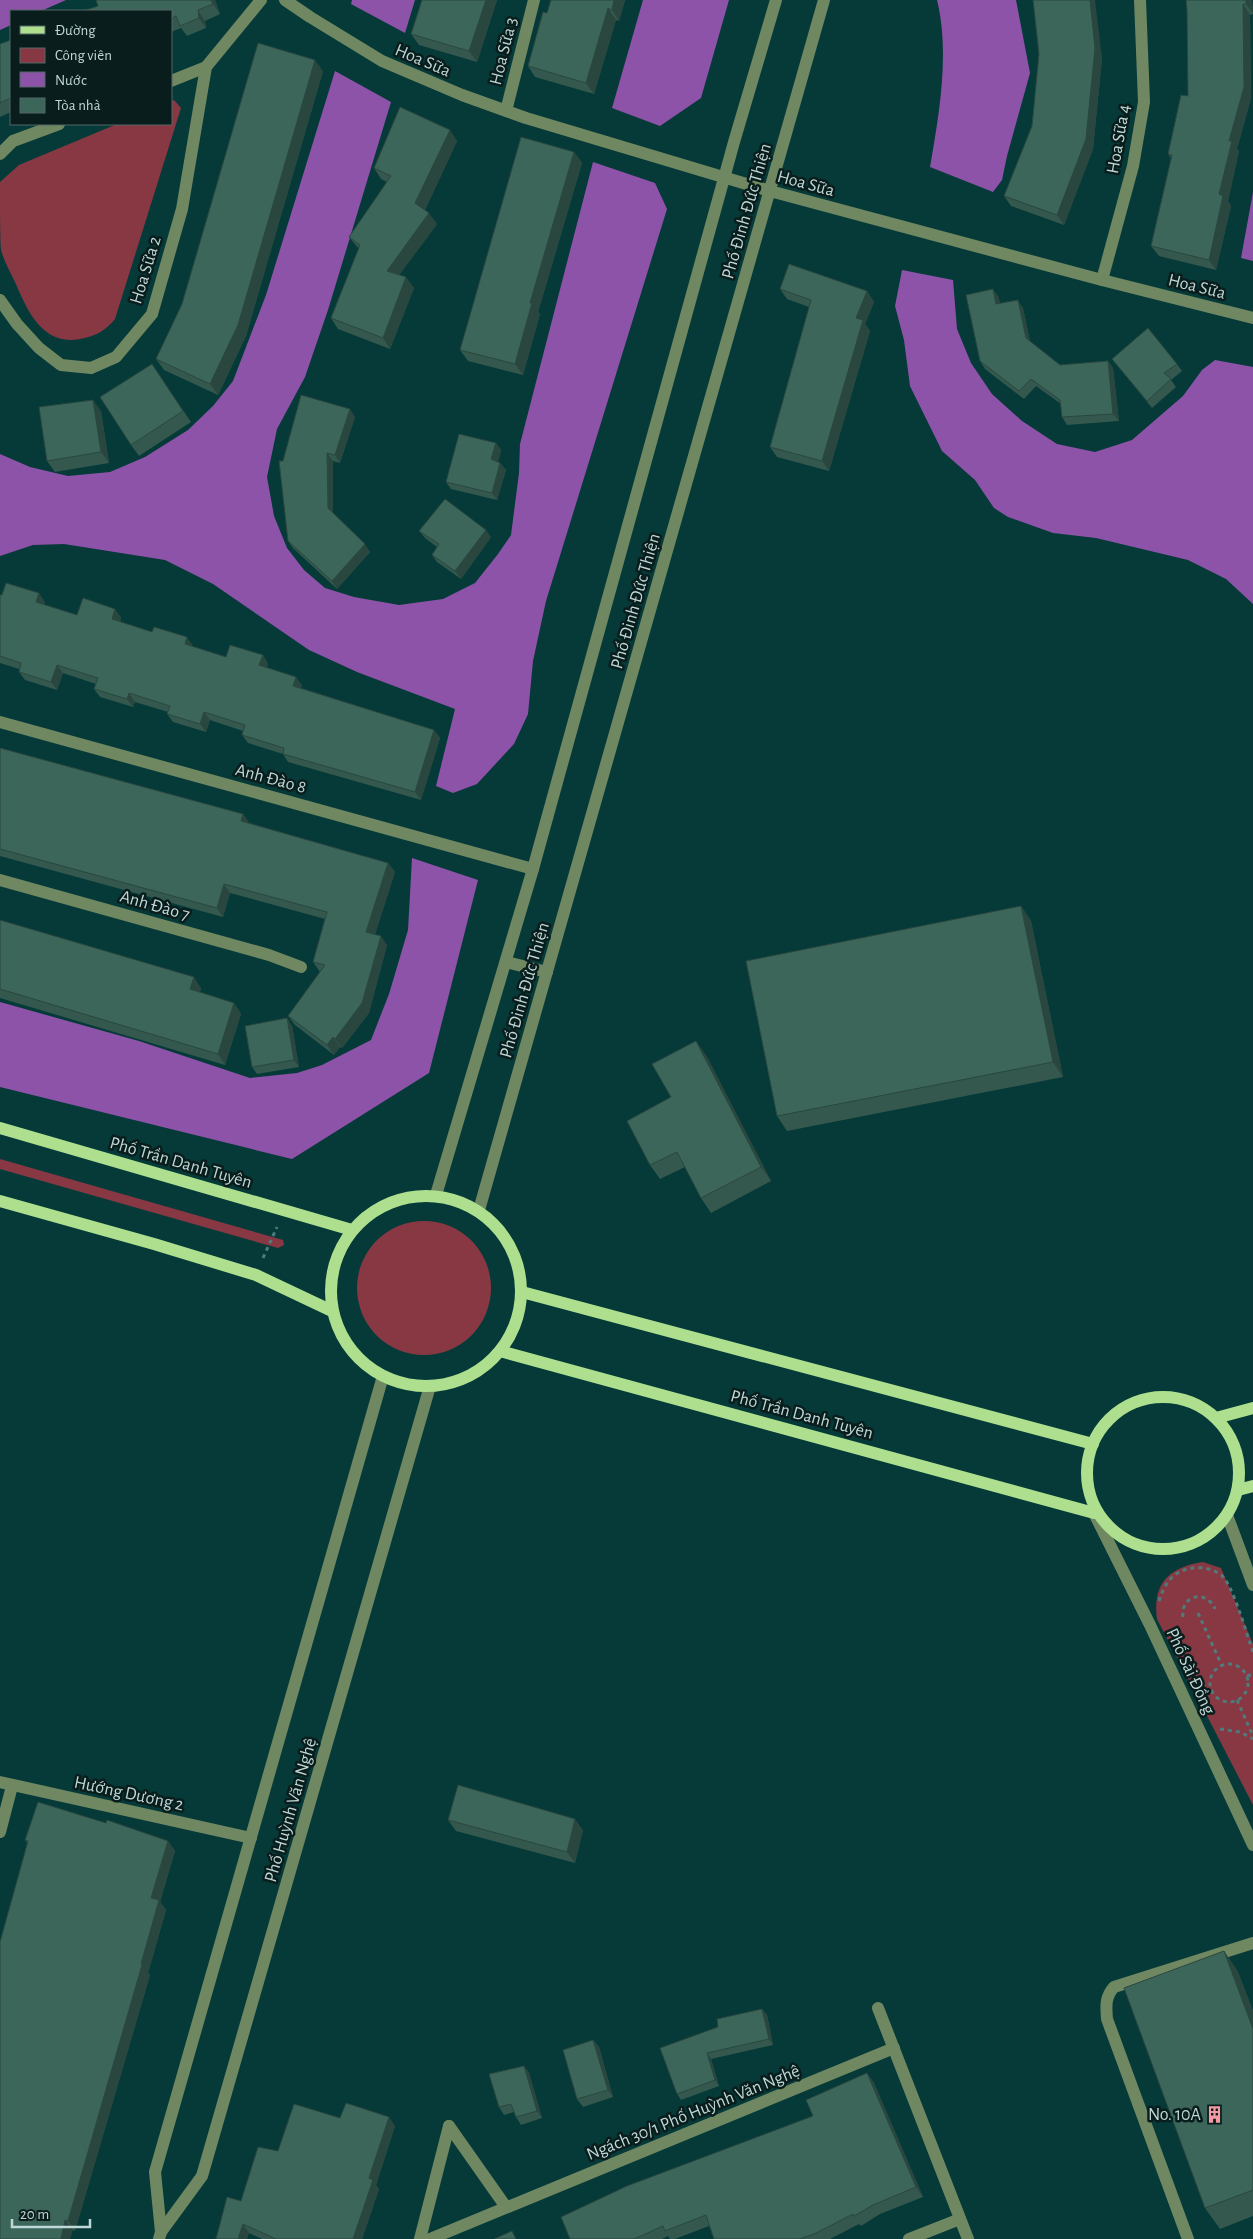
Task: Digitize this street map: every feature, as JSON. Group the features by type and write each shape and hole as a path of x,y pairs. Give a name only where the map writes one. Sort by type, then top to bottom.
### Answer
{"main road":[{"name":"Phố Trần Danh Tuyên","path":"0,1128 352,1230"},
{"path":"413,1196 436,1196 458,1200 479,1210 498,1226 512,1247 520,1270 522,1292 519,1313 512,1333 500,1351 486,1365 469,1376 450,1384 430,1386 406,1384 383,1376 365,1365 350,1350 339,1332 332,1311 330,1290 333,1268 341,1248 352,1230 369,1214 390,1202 413,1196"},
{"path":"0,1201 256,1275 332,1311"},
{"path":"522,1292 1092,1444"},
{"name":"Phố Trần Danh Tuyên","path":"500,1351 1094,1513"},
{"path":"1169,1397 1181,1398 1202,1407 1216,1418 1228,1432 1237,1454 1240,1477 1238,1490 1227,1515 1215,1529 1197,1542 1175,1549 1164,1550 1142,1547 1126,1540 1094,1513 1087,1479 1088,1461 1092,1444 1105,1423 1114,1415 1129,1405 1145,1399 1169,1397"},
{"path":"1216,1418 1253,1408"},
{"path":"1238,1490 1253,1486"}],"street":[{"name":"Hoa Sữa 2","path":"172,81 206,67 261,0"},
{"name":"Hoa Sữa","path":"285,0 382,60 462,95 506,111 770,191 1102,280 1253,318"},
{"name":"Hoa Sữa 3","path":"506,111 534,0"},
{"name":"Phố Đinh Đức Thiện","path":"436,1196 533,869 724,178 776,0"},
{"name":"Phố Đinh Đức Thiện","path":"479,1210 824,0"},
{"name":"Hoa Sữa 4","path":"1102,280 1133,166 1144,102 1140,0"},
{"name":"Hoa Sữa 2","path":"0,300 17,324 39,348 61,365 91,368 116,357 152,314 182,209 206,67"},
{"path":"0,154 13,141 56,125"},
{"name":"Anh Đào 8","path":"0,722 533,869"},
{"name":"Anh Đào 7","path":"0,880 269,955 301,967"},
{"path":"506,962 547,972"},
{"name":"Phố Huỳnh Văn Nghệ","path":"160,2235 154,2172 383,1376"},
{"name":"Phố Huỳnh Văn Nghệ","path":"160,2235 202,2176 430,1386"},
{"name":"Phố Sài Đồng","path":"1094,1513 1150,1625 1253,1846"},
{"path":"1227,1515 1253,1585"},
{"path":"0,1832 6,1784"},
{"name":"Hướng Dương 2","path":"6,1784 251,1838"},
{"path":"1188,2239 1107,2019 1106,2004 1114,1987 1253,1943"},
{"path":"878,2008 968,2239"},
{"name":"Ngách 30/1 Phố Huỳnh Văn Nghệ","path":"430,2239 894,2048"},
{"path":"420,2239 450,2126 506,2207"},
{"path":"909,2239 960,2219"}],"path":[{"path":"256,1275 285,1211"},
{"path":"1158,1602 1164,1585 1176,1573 1189,1568 1204,1567 1222,1575 1230,1587 1253,1652"},
{"path":"1183,1617 1182,1612 1186,1602 1195,1596 1206,1597 1213,1604 1215,1610"},
{"path":"1198,1613 1222,1666"},
{"path":"1231,1664 1237,1666 1247,1676 1248,1686 1246,1692 1237,1700 1224,1701 1218,1698 1212,1691 1210,1682 1212,1676 1222,1666 1231,1664"},
{"path":"1247,1676 1253,1674"},
{"path":"1207,1694 1212,1691"},
{"path":"1237,1700 1253,1737"},
{"path":"1222,1738 1217,1729 1240,1732 1253,1737"}],"green space":[{"path":"174,100 181,108 115,319 104,330 91,336 67,340 56,337 38,324 31,314 2,254 0,182 19,165 115,125 172,125 172,101"},
{"path":"0,1159 283,1240 284,1245 278,1248 0,1169"},
{"path":"424,1221 450,1226 461,1232 471,1241 480,1251 486,1262 491,1288 486,1314 480,1325 471,1335 461,1344 450,1350 424,1355 398,1350 387,1344 377,1335 368,1325 362,1314 357,1288 362,1262 368,1251 377,1241 387,1232 398,1226"},
{"path":"1203,1562 1221,1568 1253,1644 1253,1805 1157,1619 1157,1596 1165,1579 1181,1568"}],"water":[{"path":"0,0 66,0 43,10 10,10 10,25 0,30"},
{"path":"352,0 415,0 405,33 351,4"},
{"path":"643,0 729,0 701,98 660,126 612,108"},
{"path":"937,0 1016,0 1030,73 1002,180 993,192 930,167 940,105 943,62 941,20"},
{"path":"335,71 391,102 328,310 305,377 277,429 267,477 274,516 287,548 304,570 325,588 354,597 399,605 443,599 475,583 511,535 519,473 520,444 593,162 655,183 667,209 546,601 533,661 528,714 514,744 477,784 453,793 436,786 455,709 357,672 309,650 213,584 165,560 64,544 33,545 0,556 0,454 30,467 68,476 110,472 145,457 188,430 213,406 233,381 266,295"},
{"path":"1253,192 1253,261 1241,258"},
{"path":"902,270 953,280 957,329 971,363 992,394 1022,421 1057,444 1095,452 1132,440 1183,396 1202,370 1215,360 1253,367 1253,604 1226,579 1188,560 1096,538 1053,533 1008,517 994,508 975,480 942,451 910,386 904,340 895,306"},
{"path":"412,858 478,880 429,1073 292,1159 0,1087 0,1002 139,1041 250,1078 297,1073 322,1065 371,1040 389,994 408,930"}],"building":[{"path":"96,0 211,0 213,4 198,10 199,18 180,26 176,16 172,18 172,10 86,10 98,6"},
{"path":"422,0 486,0 469,51 411,34"},
{"path":"551,0 614,0 612,10 608,8 586,83 528,66 543,12 547,13"},
{"path":"1033,0 1090,0 1095,48 1086,139 1057,215 1004,196 1032,126 1039,54"},
{"path":"1186,0 1246,0 1246,4 1243,4 1244,87 1229,141 1232,141 1219,194 1223,196 1209,260 1151,246 1172,155 1168,154 1181,95 1188,96"},
{"path":"10,40 10,98 0,103 0,44"},
{"path":"258,43 315,60 238,325 210,384 156,359 182,304"},
{"path":"400,107 450,130 415,203 429,213 387,271 406,277 383,338 331,318 360,245 349,237 391,176 374,168"},
{"path":"521,137 574,152 530,303 532,303 515,364 460,350"},
{"path":"789,264 867,291 856,318 863,320 822,461 770,447 811,300 780,289"},
{"path":"993,289 996,304 1018,300 1026,338 1060,365 1108,361 1113,414 1062,417 1060,400 1031,379 1019,391 980,361 966,295"},
{"path":"1148,328 1177,364 1164,373 1171,379 1147,401 1112,359"},
{"path":"152,364 183,411 131,445 100,397"},
{"path":"301,395 350,409 335,455 327,453 328,508 365,544 332,581 288,541 279,461 283,461"},
{"path":"93,400 101,452 47,461 39,407"},
{"path":"459,434 496,443 491,459 500,463 492,493 446,482"},
{"path":"445,499 486,530 455,571 432,555 439,544 419,531"},
{"path":"6,583 39,593 36,602 77,615 83,598 115,609 112,619 152,632 154,627 187,637 185,644 226,657 230,645 263,655 259,665 296,677 293,686 434,730 415,792 283,754 284,748 242,735 245,725 204,712 200,724 167,714 170,706 129,693 127,699 94,689 98,678 57,665 51,682 19,672 21,663 0,656 0,595 2,595"},
{"path":"0,748 243,814 241,821 388,863 366,932 381,936 362,1003 335,1039 333,1037 327,1045 288,1016 325,965 313,962 327,912 224,884 217,908 0,849"},
{"path":"1021,906 1053,1062 777,1116 746,961"},
{"path":"0,920 194,977 190,989 234,1003 218,1054 0,989"},
{"path":"287,1018 294,1060 252,1067 245,1026"},
{"path":"696,1041 761,1167 701,1198 677,1152 650,1165 627,1121 671,1097 652,1064"},
{"path":"458,1785 575,1819 567,1852 448,1820"},
{"path":"38,1802 106,1823 107,1820 168,1841 151,1898 159,1900 142,1965 68,2221 65,2220 61,2239 0,2239 0,1942 28,1841 25,1840"},
{"name":"No. 10A","path":"1224,1951 1253,2029 1253,2190 1205,2208 1124,1988"},
{"path":"762,2009 769,2039 707,2053 715,2080 677,2094 660,2048 718,2027 717,2019"},
{"path":"593,2040 608,2090 577,2099 563,2050"},
{"path":"524,2066 537,2111 516,2117 511,2104 499,2107 489,2074"},
{"path":"867,2073 916,2187 873,2205 854,2216 853,2214 814,2234 799,2239 714,2239 706,2215 665,2231 663,2226 634,2239 570,2239 561,2217 627,2186 813,2116 806,2100"},
{"path":"346,2103 389,2117 369,2178 373,2180 353,2239 276,2239 243,2224 238,2239 216,2239 227,2197 241,2201 258,2147 278,2151 294,2104 340,2118"},
{"path":"512,2231 516,2239 494,2239"}],"place":[{"name":"No. 10A","path":"1215,2114"}]}
